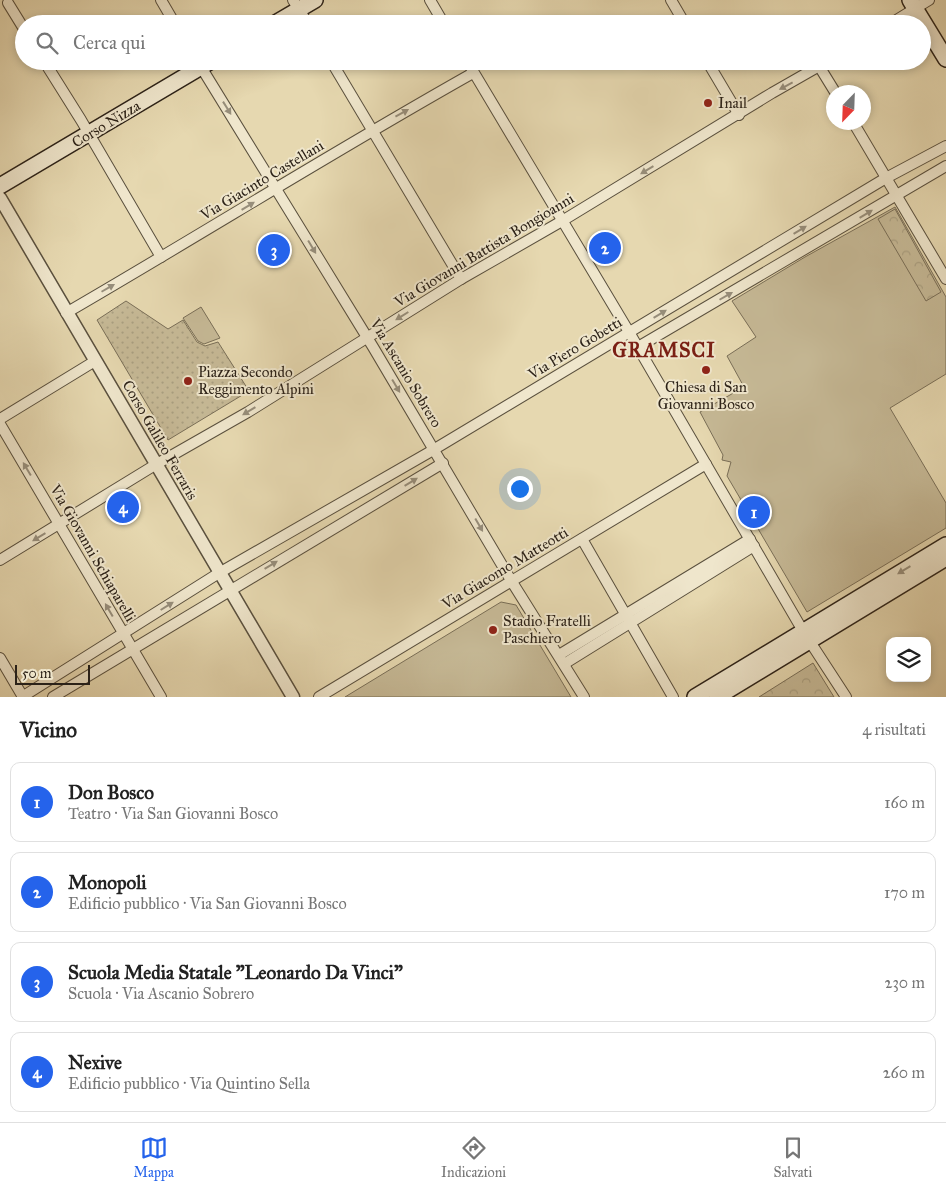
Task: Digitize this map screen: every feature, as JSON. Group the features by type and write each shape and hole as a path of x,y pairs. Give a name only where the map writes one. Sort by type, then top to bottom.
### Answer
{"main road":[{"path":"284,15 296,5 315,0"},
{"path":"913,4 919,15"},
{"path":"931,35 946,60"},
{"name":"Corso Nizza","path":"0,186 89,134 192,70"},
{"path":"717,697 946,545"},
{"path":"695,697 946,558"}],"street":[{"path":"161,0 170,15"},
{"path":"430,0 439,15"},
{"path":"671,0 680,15"},
{"path":"900,15 913,4 929,0"},
{"path":"7,4 15,16"},
{"path":"50,70 162,257"},
{"name":"Via Ascanio Sobrero","path":"207,70 276,189 368,338 512,582 584,697"},
{"path":"337,70 461,279"},
{"path":"471,70 638,347 807,636 846,697"},
{"path":"712,70 739,114"},
{"name":"Via Giovanni Battista Bongioanni","path":"0,560 155,465 248,412 461,279 562,221 814,70"},
{"path":"826,70 832,85"},
{"name":"Via Giacinto Castellani","path":"66,313 276,189 373,129 473,73"},
{"path":"858,130 945,276"},
{"name":"Via Piero Gobetti","path":"22,697 219,573 435,450 886,178 946,146"},
{"path":"638,347 946,166"},
{"name":"Corso Galileo Ferraris","path":"0,198 155,465 293,697"},
{"path":"0,419 95,361"},
{"name":"Via Giovanni Schiaparelli","path":"0,424 60,524 122,634 161,697"},
{"path":"53,697 443,463"},
{"name":"Via Giacomo Matteotti","path":"319,697 706,464"},
{"path":"582,539 673,697"},
{"path":"561,660 752,542"},
{"path":"0,658 22,697"}],"green space":[{"path":"895,207 946,297 946,374 890,408 946,503 946,528 807,612 727,476 731,462 722,460 723,455 700,412 744,387 727,356 756,337 732,301 805,257"},
{"path":"895,209 941,292 926,301 878,219"},
{"name":"Piazza Secondo Reggimento Alpini","path":"126,301 168,329 183,320 197,342 205,346 218,342 249,391 168,440 97,320"},
{"path":"201,307 220,338 204,344 198,341 183,318"},
{"name":"Stadio Fratelli Paschiero","path":"501,602 516,605 571,697 345,697"},
{"path":"813,663 834,697 759,697"}],"place":[{"name":"Inail","path":"708,103"},
{"name":"Monopoli","path":"605,248"},
{"name":"Scuola Media Statale \"Leonardo Da Vinci\"","path":"274,250"},
{"name":"Chiesa di San Giovanni Bosco","path":"706,370"},
{"name":"Piazza Secondo Reggimento Alpini","path":"188,381"},
{"name":"Nexive","path":"123,507"},
{"name":"Don Bosco","path":"754,512"},
{"name":"Stadio Fratelli Paschiero","path":"493,630"}],"district":[{"name":"GRAMSCI","path":"664,350"}]}
